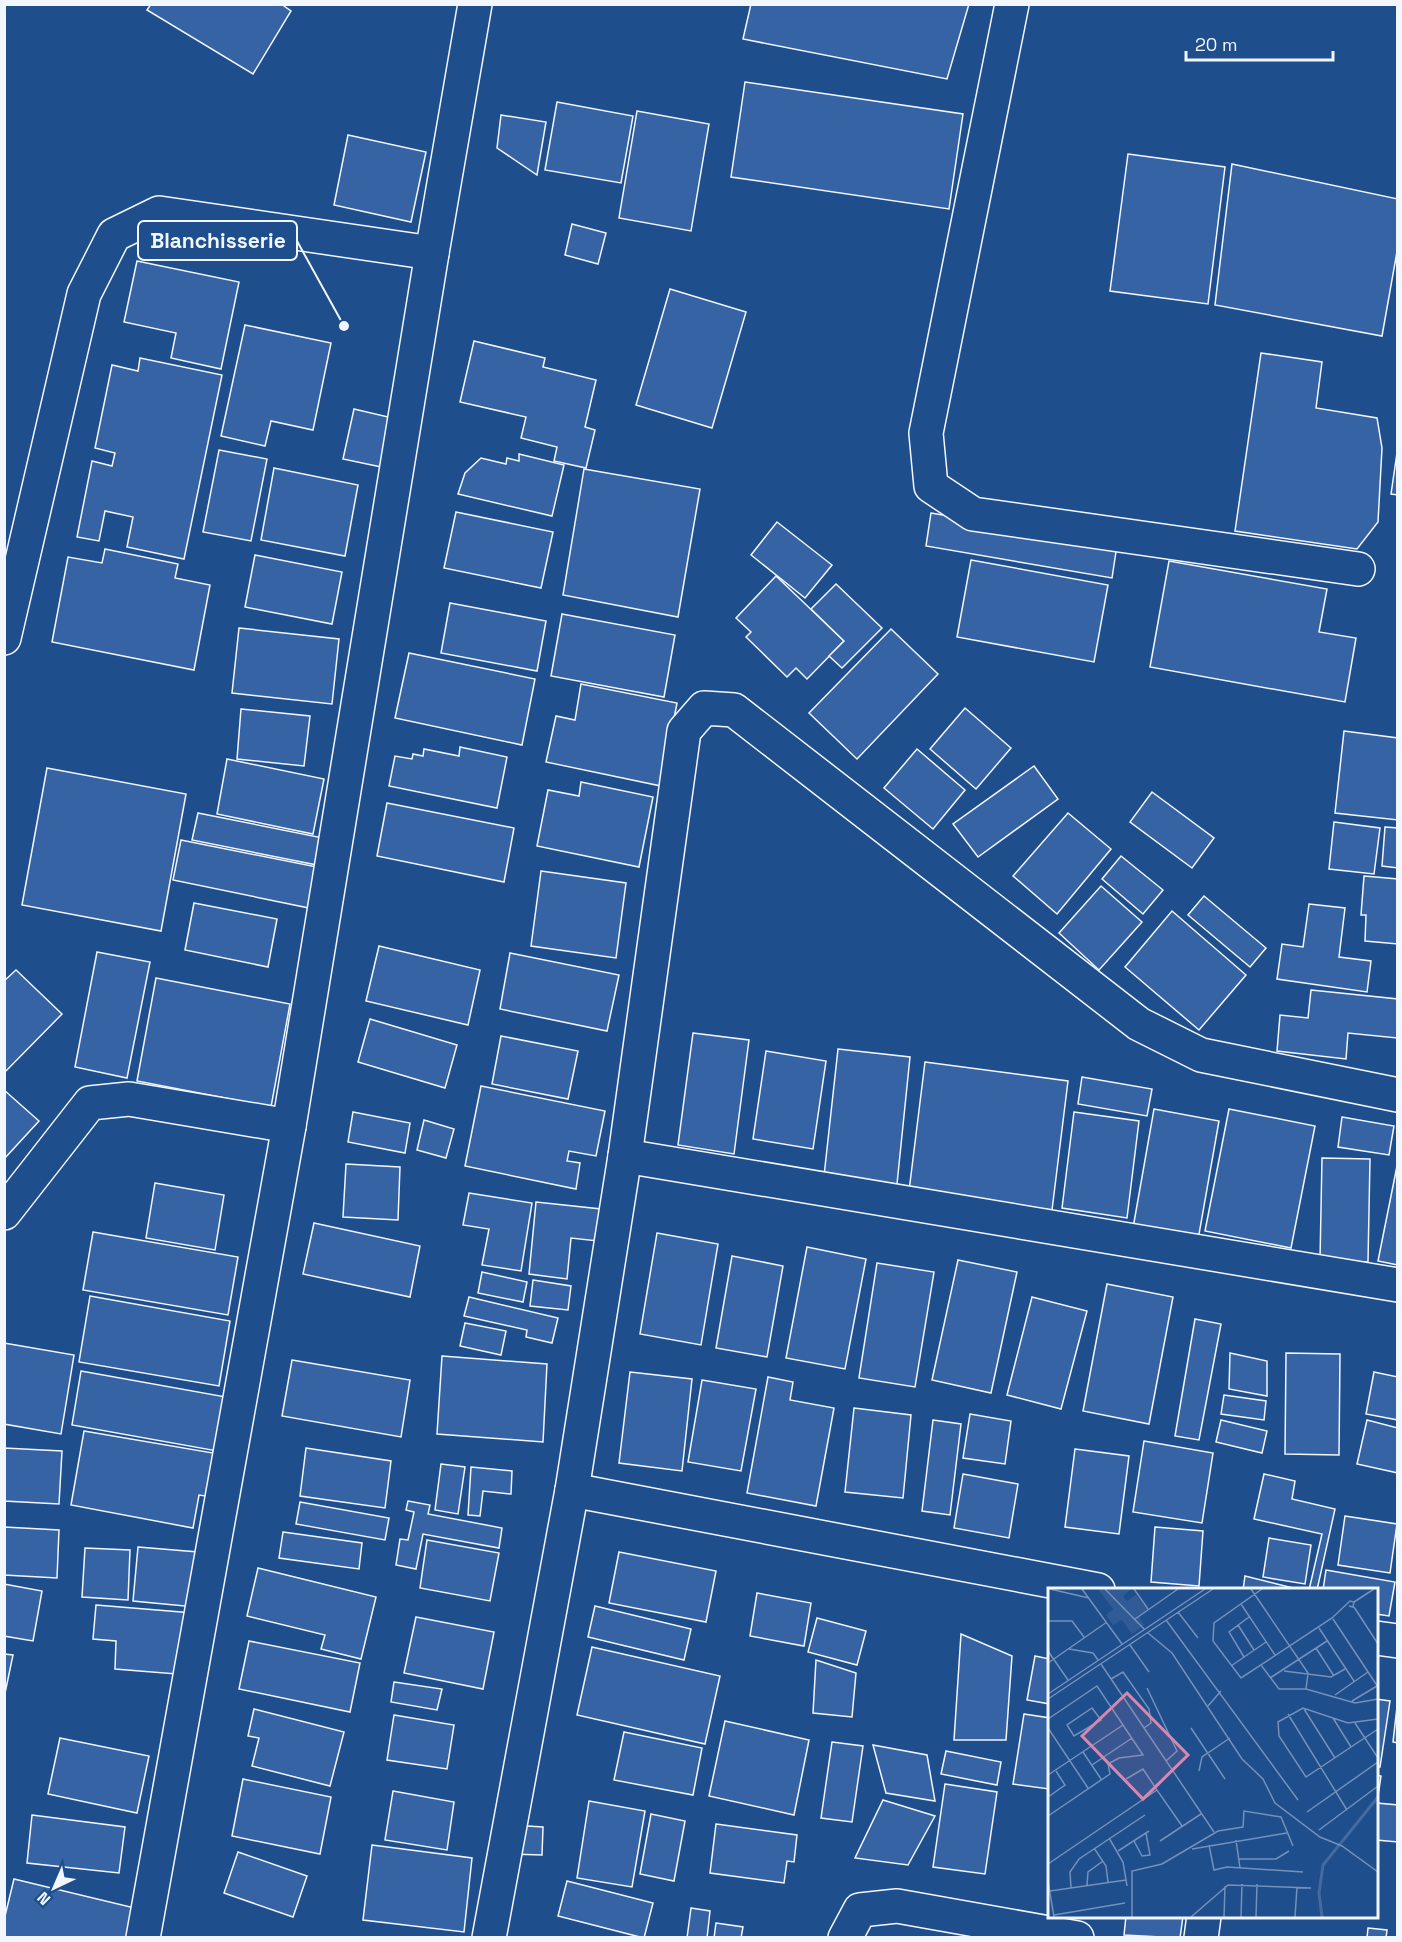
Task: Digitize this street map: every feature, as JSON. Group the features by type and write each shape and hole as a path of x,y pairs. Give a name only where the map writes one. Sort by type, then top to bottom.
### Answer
{"street":[{"path":"143,1938 289,1126 475,4"},
{"path":"1012,4 926,433 931,486 973,514 1358,569"},
{"path":"4,638 84,294 114,235 159,213 432,253"},
{"path":"489,1938 572,1490 625,1156 684,731 704,708 734,710 1139,1023 1201,1055 1398,1095"},
{"path":"4,1213 90,1103 129,1099 289,1126"},
{"path":"625,1156 1398,1285"},
{"path":"572,1490 1087,1588"},
{"path":"1378,1638 1398,1641"},
{"path":"845,1938 860,1910 897,1906 1077,1938"},
{"path":"1201,1938 1204,1918"}],"building":[{"path":"151,4 281,4 291,11 253,74 147,10"},
{"path":"751,4 969,4 947,79 743,39"},
{"path":"745,82 963,114 949,209 731,177"},
{"path":"557,102 633,116 621,183 545,170"},
{"path":"637,111 709,124 691,231 619,218"},
{"path":"501,115 546,122 537,175 497,148"},
{"path":"348,135 426,152 411,222 334,205"},
{"path":"1128,154 1225,167 1208,304 1110,291"},
{"path":"1232,164 1398,199 1398,246 1382,336 1215,305"},
{"path":"572,224 606,233 598,264 565,255"},
{"path":"137,261 239,282 221,369 171,358 176,333 124,322"},
{"path":"670,289 746,312 712,428 636,405"},
{"path":"245,325 331,343 313,430 271,421 265,446 221,436"},
{"path":"474,341 545,358 543,367 596,380 585,427 595,430 586,468 554,461 557,447 521,438 526,417 460,402"},
{"path":"1261,353 1322,362 1316,408 1377,418 1382,448 1378,522 1357,549 1235,531"},
{"path":"140,358 222,375 184,559 127,547 133,517 105,511 99,541 77,537 92,461 112,466 115,453 95,448 112,365 138,371"},
{"path":"354,409 401,420 391,469 343,459"},
{"path":"1398,446 1398,495 1391,494"},
{"path":"219,450 267,459 251,541 203,532"},
{"path":"519,454 564,465 552,516 458,494 465,473 481,458 506,464 507,458 519,461"},
{"path":"274,468 358,485 345,556 261,540"},
{"path":"584,469 700,489 678,617 563,595"},
{"path":"456,512 553,532 541,588 444,568"},
{"path":"931,513 1117,545 1112,578 926,546"},
{"path":"777,522 832,565 805,598 751,555"},
{"path":"105,549 178,564 175,578 210,585 194,670 52,642 68,557 102,563"},
{"path":"255,555 342,572 332,624 245,607"},
{"path":"971,560 1108,585 1094,662 957,637"},
{"path":"1169,561 1327,589 1319,632 1356,638 1345,702 1150,667"},
{"path":"776,576 844,641 807,679 796,668 787,677 746,637 751,632 736,618"},
{"path":"836,584 882,628 842,668 829,656 844,641 811,609"},
{"path":"450,603 546,621 537,671 441,653"},
{"path":"562,614 675,635 664,697 551,676"},
{"path":"239,628 339,639 332,704 232,693"},
{"path":"891,629 938,674 857,759 809,713"},
{"path":"409,653 535,679 522,745 395,718"},
{"path":"581,684 677,703 661,786 546,762 556,716 575,720"},
{"path":"965,708 1011,748 976,789 930,749"},
{"path":"241,709 310,716 304,766 237,759"},
{"path":"1344,731 1398,738 1398,820 1335,813"},
{"path":"460,747 507,757 497,808 389,786 395,756 412,759 413,754 423,756 424,749 459,756"},
{"path":"917,749 965,790 933,829 884,788"},
{"path":"227,759 324,779 313,834 217,814"},
{"path":"1034,766 1058,799 978,857 953,824"},
{"path":"47,768 186,794 161,931 22,905"},
{"path":"581,782 653,797 639,867 537,846 548,790 579,796"},
{"path":"1152,792 1214,838 1192,868 1130,822"},
{"path":"387,803 514,828 504,882 377,856"},
{"path":"198,813 323,838 317,865 192,840"},
{"path":"1068,813 1111,849 1057,914 1013,876"},
{"path":"1334,822 1380,828 1374,874 1329,869"},
{"path":"1385,827 1398,828 1398,868 1382,866"},
{"path":"181,840 317,867 309,908 173,880"},
{"path":"1121,856 1163,890 1143,914 1102,879"},
{"path":"541,871 626,883 616,958 531,946"},
{"path":"1364,876 1398,879 1398,944 1365,941 1366,915 1361,915"},
{"path":"1101,886 1142,922 1099,970 1059,933"},
{"path":"1204,896 1266,948 1250,967 1188,915"},
{"path":"194,903 277,919 268,967 185,950"},
{"path":"1309,904 1345,908 1339,957 1371,961 1367,992 1277,979 1282,944 1303,947"},
{"path":"1172,911 1246,975 1199,1030 1125,967"},
{"path":"379,946 480,970 468,1025 366,1001"},
{"path":"97,952 150,962 127,1078 75,1067"},
{"path":"510,953 619,975 607,1031 500,1009"},
{"path":"16,970 62,1014 4,1073 4,981"},
{"path":"156,978 290,1004 271,1107 137,1081"},
{"path":"1311,990 1398,999 1397,1038 1348,1033 1346,1059 1277,1051 1280,1015 1308,1018"},
{"path":"370,1019 457,1045 445,1088 358,1062"},
{"path":"693,1033 749,1040 734,1154 678,1145"},
{"path":"501,1036 578,1051 568,1099 492,1084"},
{"path":"838,1049 910,1057 897,1184 824,1176"},
{"path":"766,1051 826,1061 813,1149 753,1139"},
{"path":"925,1062 1068,1081 1052,1210 909,1191"},
{"path":"1082,1077 1152,1089 1147,1116 1078,1104"},
{"path":"481,1086 605,1111 596,1156 569,1151 567,1161 580,1163 576,1189 465,1166"},
{"path":"4,1090 39,1121 4,1159"},
{"path":"1154,1109 1219,1121 1198,1240 1133,1228"},
{"path":"1229,1109 1315,1126 1291,1248 1205,1231"},
{"path":"353,1112 410,1123 405,1153 348,1142"},
{"path":"1074,1112 1139,1121 1127,1218 1062,1208"},
{"path":"1342,1117 1394,1126 1389,1155 1338,1147"},
{"path":"424,1120 454,1129 446,1158 417,1150"},
{"path":"1322,1158 1370,1159 1368,1262 1320,1260"},
{"path":"1398,1161 1398,1265 1378,1261"},
{"path":"346,1164 400,1167 398,1220 343,1217"},
{"path":"155,1183 224,1195 215,1250 146,1238"},
{"path":"469,1193 532,1203 521,1271 482,1265 489,1229 463,1225"},
{"path":"536,1202 601,1209 598,1241 571,1238 567,1279 529,1274"},
{"path":"314,1223 420,1246 410,1297 303,1274"},
{"path":"93,1232 238,1257 228,1315 83,1290"},
{"path":"657,1233 718,1244 701,1345 640,1334"},
{"path":"807,1247 866,1259 845,1369 786,1358"},
{"path":"732,1256 783,1266 767,1357 716,1348"},
{"path":"958,1260 1017,1272 991,1393 932,1380"},
{"path":"877,1263 934,1272 915,1387 859,1378"},
{"path":"482,1272 527,1282 523,1302 478,1293"},
{"path":"533,1280 571,1286 568,1310 530,1306"},
{"path":"1107,1284 1173,1297 1149,1424 1083,1411"},
{"path":"90,1296 230,1321 219,1386 79,1362"},
{"path":"469,1297 558,1318 552,1343 526,1337 527,1330 464,1316"},
{"path":"1032,1297 1087,1311 1061,1409 1007,1395"},
{"path":"1195,1319 1221,1324 1199,1440 1175,1436"},
{"path":"465,1323 506,1331 501,1355 460,1346"},
{"path":"4,1343 74,1355 61,1434 4,1424"},
{"path":"1230,1353 1267,1361 1267,1396 1229,1389"},
{"path":"1286,1353 1340,1354 1339,1455 1285,1454"},
{"path":"442,1356 547,1364 543,1442 437,1434"},
{"path":"292,1360 410,1380 401,1437 282,1416"},
{"path":"81,1371 226,1397 217,1451 72,1425"},
{"path":"630,1372 692,1379 682,1471 619,1463"},
{"path":"1374,1372 1398,1377 1398,1420 1366,1414"},
{"path":"768,1377 793,1382 790,1400 834,1408 816,1506 747,1493"},
{"path":"702,1380 756,1389 741,1471 688,1462"},
{"path":"1224,1395 1266,1401 1264,1420 1221,1414"},
{"path":"854,1408 911,1415 903,1498 845,1492"},
{"path":"970,1414 1011,1421 1005,1464 963,1458"},
{"path":"933,1420 961,1424 950,1515 922,1511"},
{"path":"1221,1420 1267,1431 1262,1453 1216,1442"},
{"path":"1367,1420 1398,1428 1398,1473 1357,1464"},
{"path":"84,1431 219,1454 212,1497 199,1495 193,1528 71,1505"},
{"path":"1144,1441 1213,1453 1202,1523 1133,1512"},
{"path":"4,1448 62,1451 59,1504 4,1501"},
{"path":"306,1448 391,1461 385,1508 300,1496"},
{"path":"1075,1449 1129,1456 1119,1534 1065,1527"},
{"path":"441,1464 465,1467 458,1514 435,1510"},
{"path":"471,1467 512,1471 511,1494 483,1491 480,1516 468,1515"},
{"path":"963,1474 1018,1484 1009,1538 954,1528"},
{"path":"1264,1474 1295,1481 1292,1499 1335,1509 1317,1588 1309,1588 1322,1534 1254,1519"},
{"path":"408,1501 430,1505 428,1514 502,1528 499,1548 423,1534 416,1569 396,1565 400,1539 408,1540 414,1512 406,1510"},
{"path":"300,1502 389,1518 385,1540 296,1524"},
{"path":"1345,1516 1397,1524 1390,1573 1338,1565"},
{"path":"4,1527 59,1530 57,1578 4,1575"},
{"path":"1155,1527 1203,1531 1199,1586 1151,1582"},
{"path":"283,1532 362,1543 359,1569 279,1558"},
{"path":"1269,1538 1311,1545 1305,1584 1263,1577"},
{"path":"427,1540 499,1553 490,1601 420,1588"},
{"path":"138,1547 198,1552 195,1607 133,1601"},
{"path":"85,1548 130,1550 128,1600 82,1597"},
{"path":"619,1552 716,1571 706,1622 609,1603"},
{"path":"258,1568 376,1597 361,1659 321,1649 325,1635 247,1616"},
{"path":"1326,1570 1395,1582 1389,1616 1378,1614 1378,1588 1323,1588"},
{"path":"1245,1576 1293,1588 1243,1588"},
{"path":"4,1584 42,1591 33,1641 4,1636"},
{"path":"757,1593 811,1603 804,1646 750,1636"},
{"path":"96,1605 193,1613 189,1675 115,1669 116,1641 93,1639"},
{"path":"595,1606 691,1629 684,1660 588,1637"},
{"path":"416,1617 494,1632 483,1689 404,1673"},
{"path":"817,1618 866,1631 857,1665 808,1652"},
{"path":"961,1634 1012,1656 1006,1740 954,1740"},
{"path":"249,1641 360,1663 350,1712 239,1689"},
{"path":"592,1647 720,1676 705,1744 577,1715"},
{"path":"4,1654 13,1655 4,1698"},
{"path":"1035,1656 1048,1659 1048,1704 1027,1700"},
{"path":"816,1660 856,1673 852,1717 813,1713"},
{"path":"394,1682 442,1689 437,1710 391,1702"},
{"path":"1378,1699 1390,1701 1380,1767 1378,1767"},
{"path":"1398,1707 1398,1743 1393,1742"},
{"path":"254,1709 344,1732 330,1786 252,1766 259,1738 248,1736"},
{"path":"1024,1714 1048,1718 1048,1789 1013,1784"},
{"path":"394,1715 454,1725 447,1769 387,1760"},
{"path":"725,1721 809,1740 794,1815 709,1796"},
{"path":"624,1732 702,1748 693,1795 614,1780"},
{"path":"60,1738 149,1756 137,1813 48,1794"},
{"path":"832,1742 863,1746 852,1822 821,1818"},
{"path":"873,1745 927,1755 935,1801 886,1793"},
{"path":"946,1751 1001,1762 997,1785 941,1774"},
{"path":"1378,1775 1381,1776 1378,1796"},
{"path":"243,1779 331,1797 320,1854 232,1836"},
{"path":"945,1784 997,1792 985,1874 933,1867"},
{"path":"393,1791 454,1802 447,1850 385,1840"},
{"path":"883,1800 935,1816 908,1865 855,1858"},
{"path":"589,1801 645,1811 632,1887 577,1878"},
{"path":"1378,1803 1398,1805 1398,1842 1378,1840"},
{"path":"651,1814 685,1821 674,1881 640,1874"},
{"path":"32,1815 125,1827 119,1873 27,1863"},
{"path":"716,1824 797,1835 794,1862 787,1861 784,1883 710,1873"},
{"path":"511,1825 543,1827 542,1855 510,1854"},
{"path":"372,1845 472,1858 464,1932 363,1920"},
{"path":"238,1852 307,1876 293,1917 224,1893"},
{"path":"14,1879 143,1910 136,1938 4,1938 4,1920"},
{"path":"567,1881 653,1903 644,1938 558,1916"},
{"path":"691,1908 710,1911 707,1938 687,1938"},
{"path":"1126,1918 1183,1918 1180,1938 1124,1935"},
{"path":"716,1923 743,1927 741,1938 714,1938"},
{"path":"1368,1928 1387,1930 1386,1938 1367,1938"}],"place":[{"name":"Blanchisserie","path":"344,326"}]}
